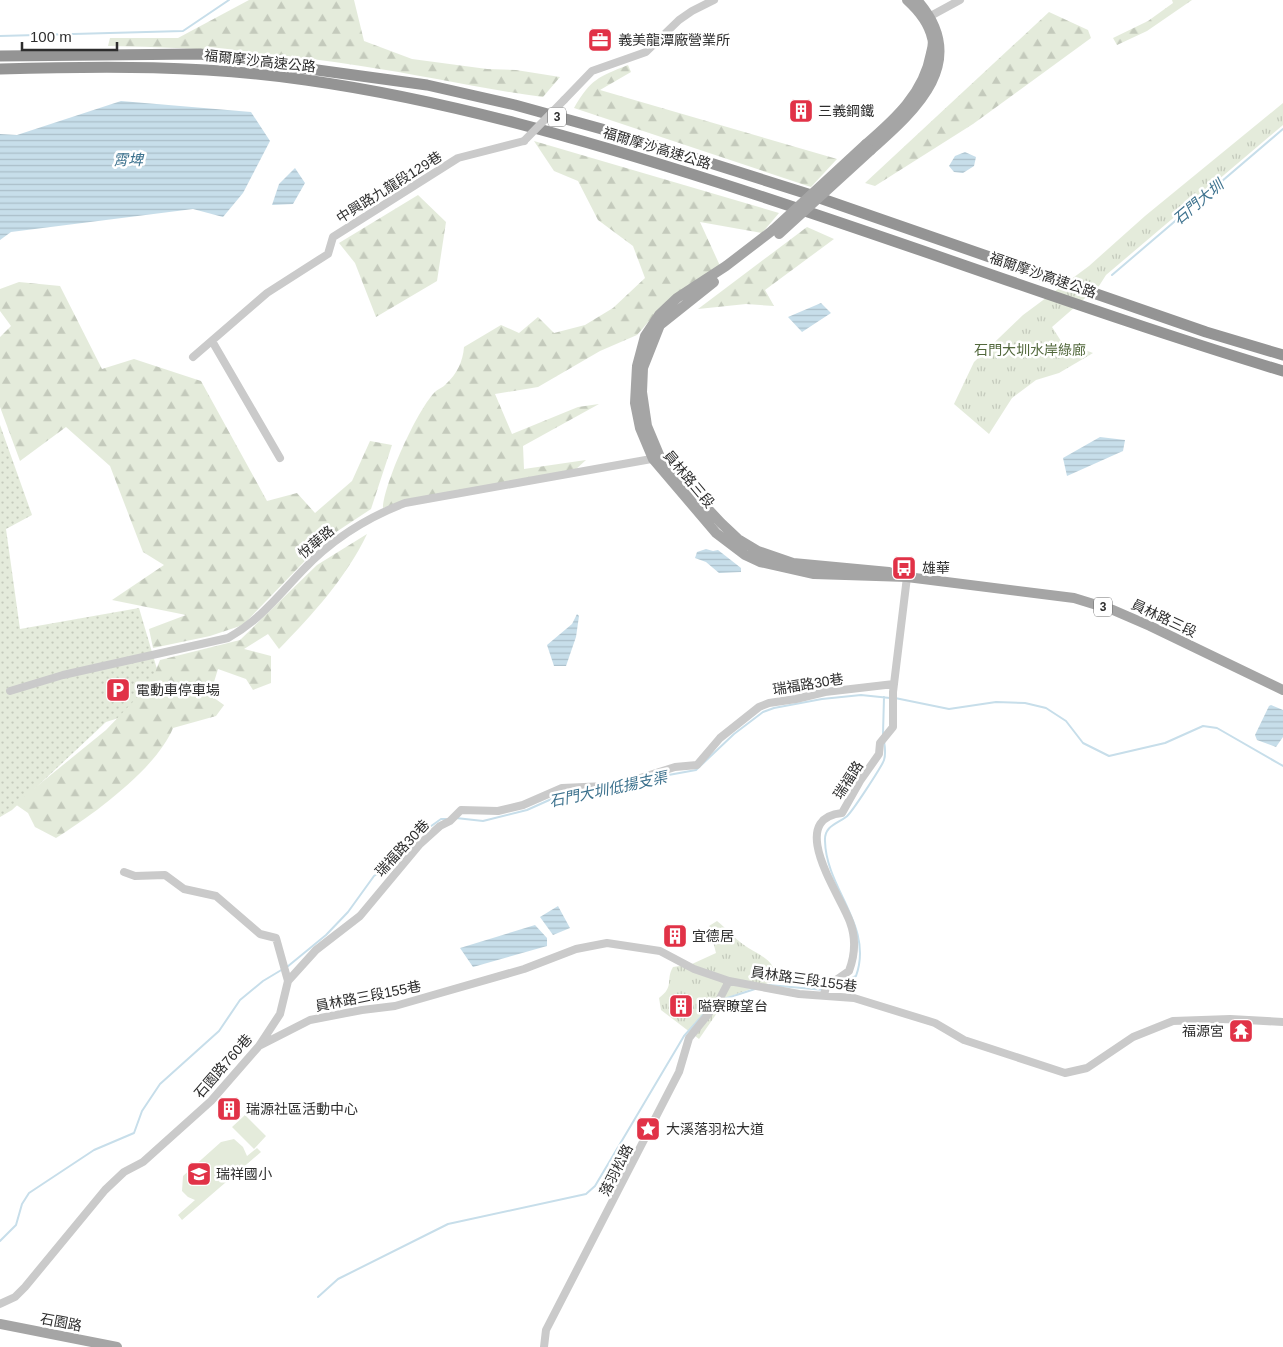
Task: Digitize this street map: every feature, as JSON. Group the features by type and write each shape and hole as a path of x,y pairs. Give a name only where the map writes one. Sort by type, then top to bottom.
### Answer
{"highway":[{"name":"福爾摩沙高速公路","path":"0,56 200,54 427,85 524,108 689,156 808,194 1206,332 1283,355"},
{"name":"福爾摩沙高速公路","path":"0,69 93,66 199,70 305,80 429,102 578,140 660,164 850,225 1204,347 1283,371"}],"main road":[{"name":"3","path":"908,0 927,18"},
{"name":"3","path":"917,0 927,18"},
{"name":"員林路三段","path":"927,18 933,40 929,67 899,121 776,232 678,298 659,315 645,336 637,366 635,403 640,428 656,458 716,534 745,555 760,562 814,574 907,577 1047,593 1097,605 1150,626 1283,690"},
{"name":"石園路","path":"0,1324 117,1347"}],"street":[{"name":"中興路九龍段129巷","path":"193,357 267,293 328,254 333,237 458,158 524,141 592,71 646,52 679,20 714,0"},
{"path":"927,18 960,0"},
{"path":"212,341 280,458"},
{"name":"悅華路","path":"10,691 64,675 228,638 250,626 303,569 324,550 377,514 405,503 656,458"},
{"name":"瑞福路","path":"825,991 849,971 854,946 850,922 826,877 817,832 820,822 831,814 842,813 860,781 879,754 884,738 893,727 894,684 907,577"},
{"name":"瑞福路30巷","path":"288,981 316,950 360,916 420,844 461,810 498,811 523,805 562,788 606,786 637,779 675,766 696,765 720,738 759,707 769,702 796,699 824,692 894,684"},
{"name":"石園路760巷","path":"0,1304 14,1296 25,1286 106,1190 124,1172 143,1162 210,1101 259,1046 280,1014 288,981 276,938 260,934 216,896 184,890 165,875 135,876 124,872"},
{"name":"員林路三段155巷","path":"259,1046 310,1020 395,1006 524,969 576,949 607,943 660,950 694,969 729,981 799,994 825,991 854,998 934,1023 964,1040 1065,1073 1087,1068 1133,1037 1174,1020 1230,1019 1283,1022"},
{"name":"落羽松路","path":"544,1347 546,1330 679,1072 689,1038 720,999 729,981"}],"green space":[{"path":"249,0 354,0 364,41 412,59 487,69 516,70 560,77 543,97 330,61 203,49 108,46 110,38 178,38"},
{"path":"1172,0 1192,0 1147,31 1117,45 1113,38 1148,21 1173,3"},
{"path":"1049,12 1088,30 1091,38 973,124 875,186 865,183"},
{"path":"628,65 631,72 600,90 837,159 811,187 574,108 585,91 596,80"},
{"name":"石門大圳水岸綠廊","path":"1283,103 1283,125 1106,275 1099,286 1052,327 1061,341 1093,353 1059,373 1036,380 1012,398 989,434 954,404 974,362 1023,315 1089,266 1145,216"},
{"path":"534,141 779,213 762,233 700,222 721,268 650,320 637,335 600,351 538,387 495,394 512,434 578,407 599,404 523,446 524,469 586,460 575,470 383,508 389,482 402,448 427,402 456,372 461,362 464,347 501,325 519,333 538,317 554,333 585,325 613,308 645,278 633,246 598,220 578,181 554,171"},
{"path":"418,195 446,222 437,281 376,317 355,263 339,243"},
{"path":"807,227 834,239 765,290 774,306 746,304 698,309"},
{"path":"19,282 60,286 102,369 134,359 201,381 267,501 297,493 315,513 352,481 370,441 392,445 371,509 327,538 243,625 210,636 153,648 149,629 186,615 112,600 164,565 143,552 110,466 66,427 20,461 0,407 0,337 11,326 0,311 0,289"},
{"path":"0,425 32,515 6,529 20,629 139,608 167,703 106,722 12,810 0,817"},
{"path":"367,534 339,580 316,609 279,649 268,634 244,649 271,656 271,683 253,690 246,679 218,669 210,695 224,705 216,716 173,728 165,743 139,774 105,804 56,838 35,827 28,813 15,804 106,730 151,683 160,660 240,640 317,565"},
{"path":"717,921 740,942 766,959 774,969 774,975 771,982 728,997 699,1039 661,1010 659,998 667,990 673,967 692,964 716,953 709,926"},
{"path":"245,1115 266,1136 254,1149 232,1127"},
{"path":"234,1139 243,1147 247,1156 257,1148 261,1152 182,1220 178,1215 195,1200 188,1197 182,1191 183,1176 221,1142"}],"water":[{"name":"霄埤","path":"121,101 251,112 270,141 243,193 223,217 193,209 11,232 0,240 0,134 17,135"},
{"path":"965,152 976,157 974,166 963,173 954,172 949,166 955,156"},
{"path":"295,168 305,183 293,204 272,205 279,184"},
{"path":"821,303 831,313 802,332 788,317"},
{"path":"1100,437 1125,440 1123,451 1067,476 1063,458"},
{"path":"706,549 718,550 741,568 741,572 719,573 706,562 695,558 697,552"},
{"path":"577,614 579,616 576,637 566,666 554,666 547,645 572,624"},
{"path":"1271,705 1283,710 1283,737 1276,747 1257,740 1255,735"},
{"path":"558,906 570,928 553,935 540,917"},
{"path":"535,925 547,938 547,946 473,967 460,948"}],"waterway":[{"path":"0,36 183,31 229,0"},
{"name":"石門大圳","path":"1112,275 1283,129"},
{"name":"石門大圳低揚支渠","path":"652,778 696,770 734,734 763,712 774,708 822,699 861,695 890,698"},
{"path":"883,734 884,697"},
{"name":"石門大圳低揚支渠","path":"895,698 949,709 996,702 1025,703 1046,708 1066,721 1083,743 1109,756 1165,743 1203,726 1217,728 1283,766"},
{"path":"829,989 856,976 860,958 859,941 854,924 827,859 825,836 832,826 849,814 878,771 885,758 884,741"},
{"name":"石門大圳低揚支渠","path":"456,818 483,821 527,810 556,797 594,790"},
{"name":"石門大圳低揚支渠","path":"287,967 326,935 348,912 374,876 397,861 420,834 441,819 446,819"},
{"name":"石門大圳低揚支渠","path":"0,1241 16,1225 22,1204 29,1193 94,1150 134,1133 142,1111 160,1084 219,1031 240,1000 263,981 283,969"},
{"path":"769,985 824,990"},
{"path":"724,999 755,989"},
{"path":"318,1297 338,1279 448,1224 586,1194 595,1186 684,1036 717,999"}],"place":[{"name":"義美龍潭廠營業所","path":"600,40"},
{"name":"三義鋼鐵","path":"801,111"},
{"name":"雄華","path":"904,568"},
{"name":"電動車停車場","path":"118,690"},
{"name":"宜德居","path":"675,936"},
{"name":"隘寮瞭望台","path":"681,1006"},
{"name":"福源宮","path":"1241,1031"},
{"name":"瑞源社區活動中心","path":"229,1109"},
{"name":"大溪落羽松大道","path":"648,1129"},
{"name":"瑞祥國小","path":"199,1174"}]}
